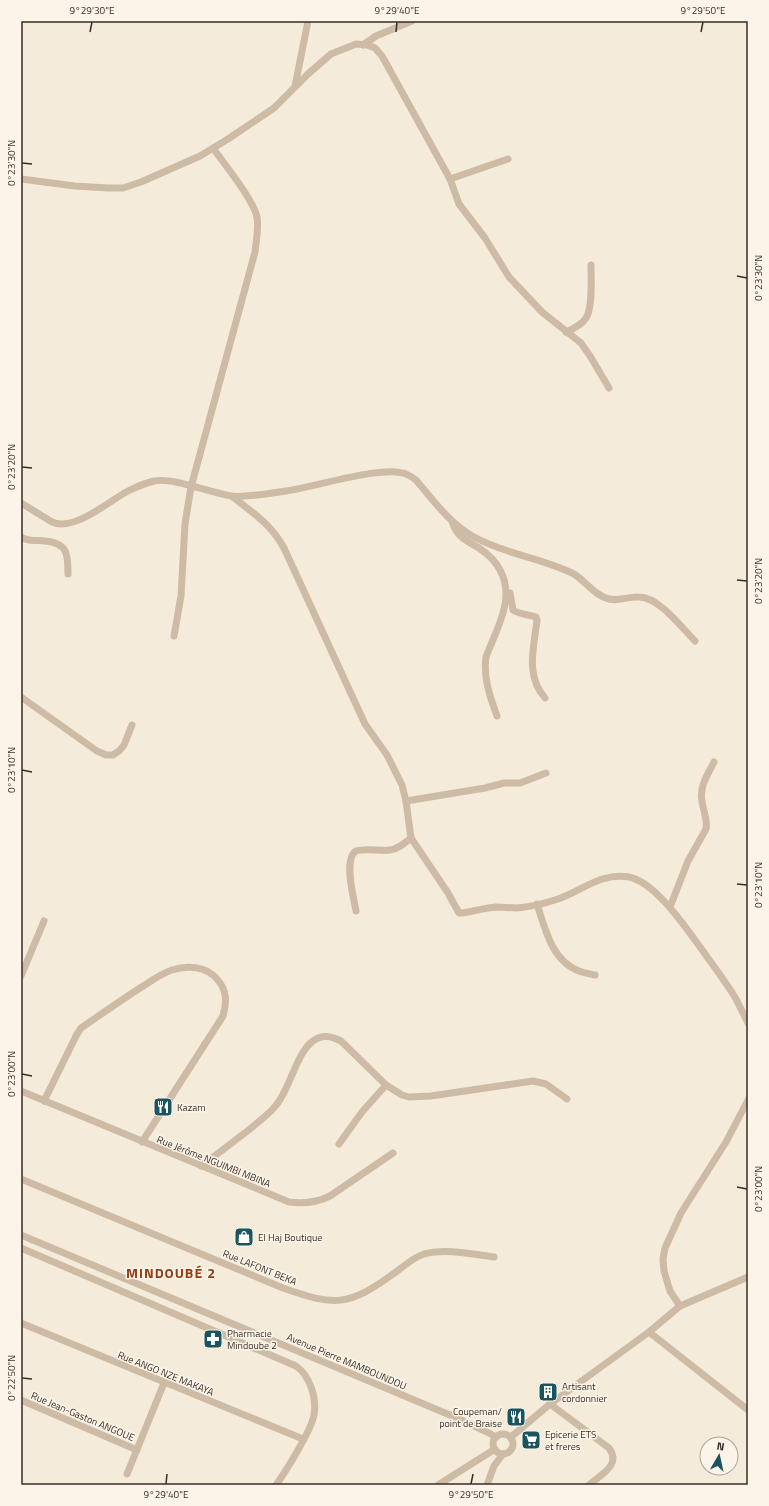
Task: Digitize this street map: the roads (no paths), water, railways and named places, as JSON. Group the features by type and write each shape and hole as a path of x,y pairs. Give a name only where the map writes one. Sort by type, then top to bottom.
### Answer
{"street":[{"path":"295,86 308,21"},
{"path":"363,45 376,36 412,21"},
{"path":"21,179 75,186 123,188 200,156 213,148 274,108 295,86 331,54 356,44 375,48 382,56 450,179 459,204 485,238 509,277 542,312 581,344 609,388"},
{"path":"174,636 181,596 185,524 191,487 255,252 258,226 252,204 213,148"},
{"path":"450,179 508,159"},
{"path":"566,332 576,327 586,318 590,305 591,265"},
{"path":"21,503 52,522 64,524 89,515 128,491 154,481 163,480 233,497 288,491 353,476 393,471 409,475 416,480 452,521 462,530 482,541 571,573 582,579 604,598 618,600 636,596 650,599 667,612 695,641"},
{"path":"233,497 265,522 277,535 365,724 387,755 402,785 406,801 411,838 448,893 459,913 496,907 517,908 537,904 559,898 594,881 612,877 630,877 639,881 654,892 670,907 721,976 736,999 748,1023"},
{"path":"452,521 454,530 488,554 496,563 505,580 514,610 524,615 536,617 537,620 532,657 533,677 540,692 545,698"},
{"path":"21,536 32,542 45,540 63,547 67,553 68,574"},
{"path":"497,716 490,698 484,671 486,656 502,615 507,590"},
{"path":"21,697 80,740 106,755 113,755 119,751 124,745 132,726"},
{"path":"670,907 688,861 706,829 707,824 701,800 704,781 714,762"},
{"path":"406,801 485,788 504,783 520,783 546,773"},
{"path":"356,911 351,885 350,865 352,855 357,851 393,849 411,838"},
{"path":"537,904 549,941 557,954 579,971 595,975"},
{"path":"21,976 44,921"},
{"path":"44,1101 81,1028 137,990 171,970 185,967 200,968 213,974 222,985 226,996 226,1006 223,1016 142,1142"},
{"path":"201,1166 276,1106 286,1090 306,1046 313,1040 322,1036 332,1036 341,1041 386,1085 402,1095 420,1097 537,1082 546,1084 567,1099"},
{"path":"339,1144 362,1112 386,1085"},
{"name":"Rue Jérôme NGUIMBI MBINA","path":"21,1092 289,1202 318,1202 330,1196 393,1153"},
{"path":"680,1306 670,1291 664,1271 662,1259 665,1248 681,1214 726,1142 748,1100"},
{"name":"Rue LAFONT BEKA","path":"21,1178 283,1288 311,1298 337,1301 356,1298 382,1282 416,1257 424,1254 446,1252 494,1256"},
{"name":"Avenue Pierre MAMBOUNDOU","path":"21,1235 323,1361 496,1437"},
{"path":"21,1248 296,1366 302,1370 308,1379 313,1396 315,1407 314,1416 303,1439 276,1485"},
{"path":"511,1437 550,1404 649,1332 680,1306 748,1277"},
{"name":"Rue ANGO NZE MAKAYA","path":"21,1323 303,1439"},
{"path":"649,1332 748,1410"},
{"path":"127,1474 164,1383"},
{"name":"Rue Jean-Gaston ANGOUE","path":"21,1400 137,1450"},
{"path":"550,1404 610,1448 613,1454 614,1460 611,1466 589,1485"},
{"path":"486,1485 494,1466 503,1454 508,1453 512,1449 513,1444 511,1437 505,1434 498,1435 493,1443 495,1449 503,1454"},
{"path":"438,1485 495,1449"}],"place":[{"name":"Kazam","path":"163,1107"},
{"name":"El Haj Boutique","path":"244,1237"},
{"name":"Pharmacie Mindoube 2","path":"213,1339"},
{"name":"Artisant cordonnier","path":"548,1392"},
{"name":"Coupeman/ point de Braise","path":"516,1417"},
{"name":"Epicerie ETS et freres","path":"531,1440"}],"district":[{"name":"MINDOUBÉ 2","path":"171,1273"}]}
